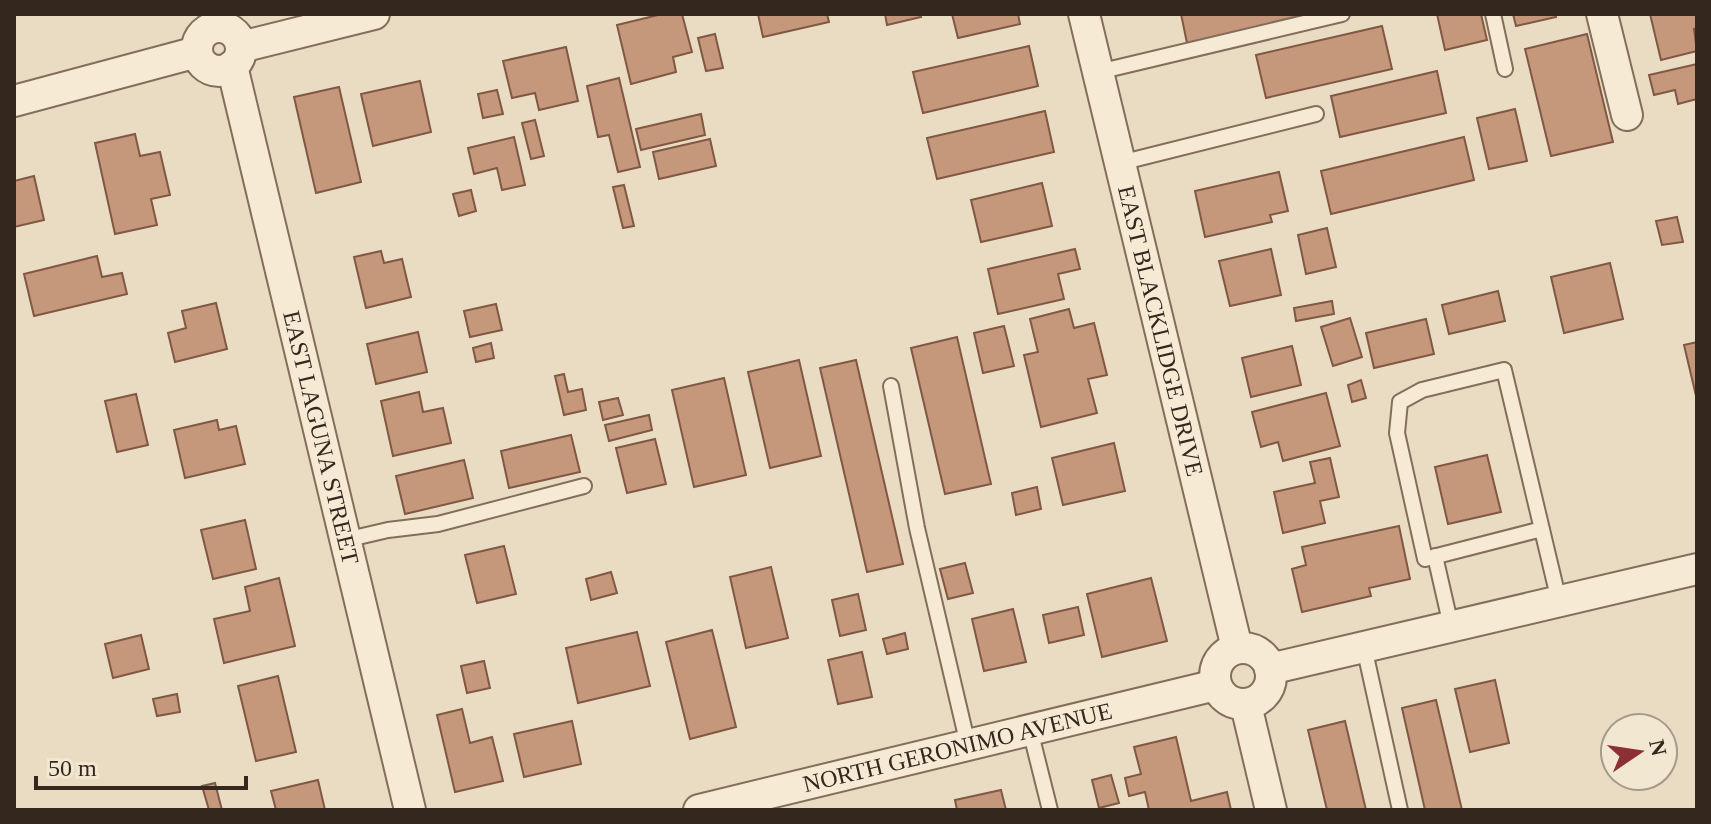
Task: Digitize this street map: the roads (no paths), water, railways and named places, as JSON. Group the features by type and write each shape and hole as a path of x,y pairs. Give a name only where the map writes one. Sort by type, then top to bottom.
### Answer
{"street":[{"path":"14,101 197,52 199,39 204,33 228,38 374,14"},
{"name":"EAST BLACKLIDGE DRIVE","path":"1084,14 1237,648"},
{"path":"1602,14 1627,115"},
{"name":"EAST LAGUNA STREET","path":"228,38 410,810"},
{"path":"1270,669 1697,569"},
{"path":"1237,648 1257,651 1270,669 1270,686 1263,697 1246,705 1229,701 1216,685 1215,675 1220,660 1237,648"},
{"name":"NORTH GERONIMO AVENUE","path":"699,810 1216,685"},
{"path":"1246,705 1271,810"}],"lane":[{"path":"1098,72 1342,14"},
{"path":"1493,14 1505,69"},
{"path":"1120,163 1316,114"},
{"path":"1542,529 1425,559 1397,433 1400,402 1422,390 1504,370 1542,529 1559,601"},
{"path":"891,386 917,528 968,745"},
{"path":"345,540 388,530 438,524 584,486"},
{"path":"1435,556 1451,626"},
{"path":"1364,647 1400,810"},
{"path":"1030,730 1050,810"}]}
